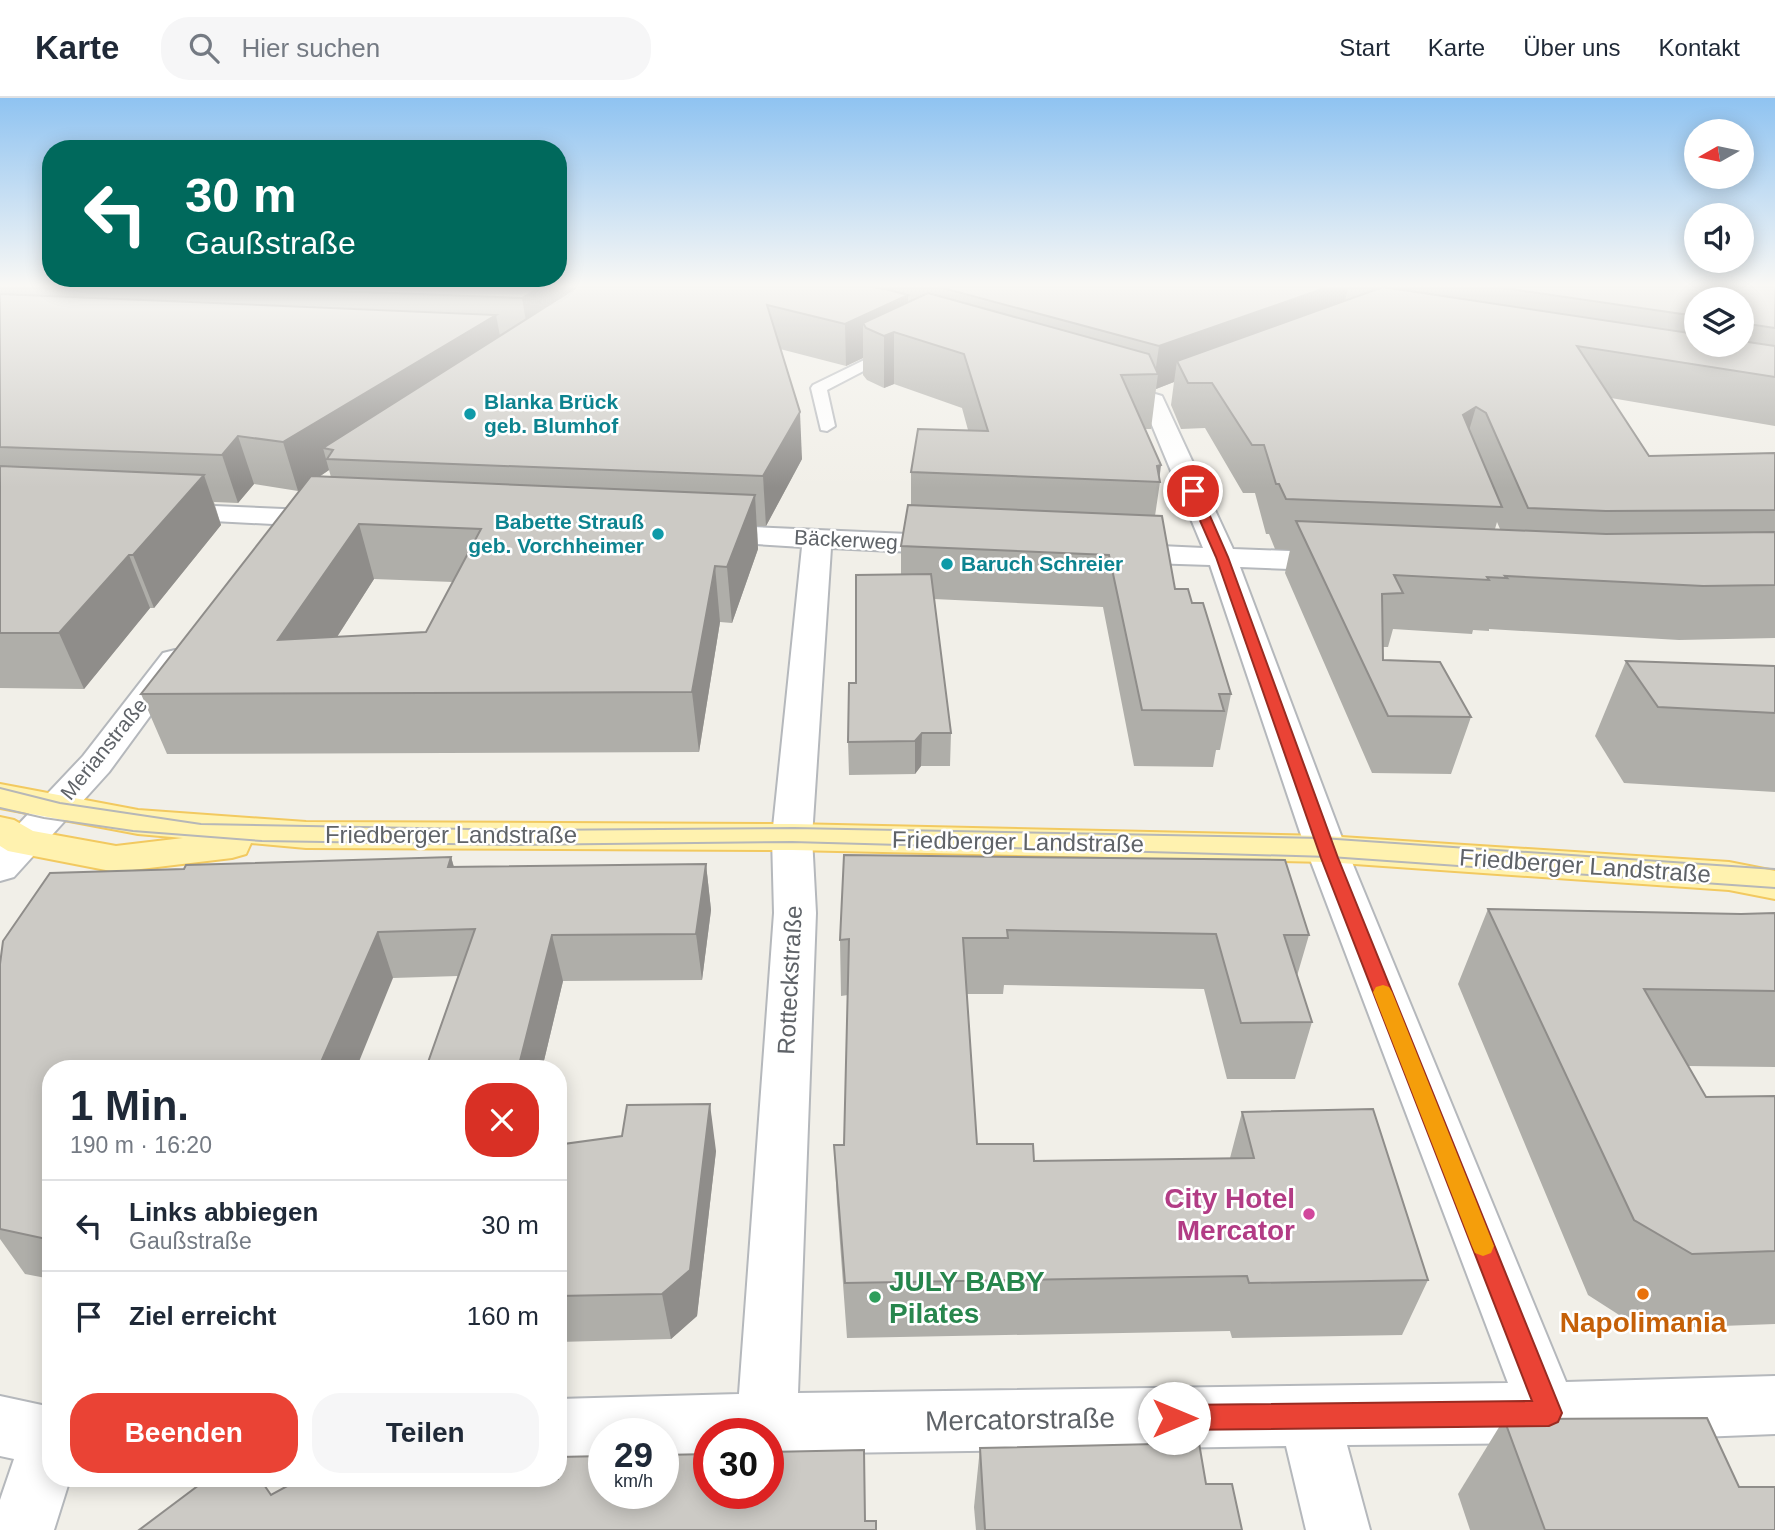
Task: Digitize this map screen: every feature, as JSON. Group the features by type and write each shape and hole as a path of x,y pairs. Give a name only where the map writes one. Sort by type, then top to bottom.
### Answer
{"main road":[{"name":"Friedberger Landstraße","path":"0,796 138,822 306,835 792,837 1326,849 1729,876 1775,885"},
{"name":"Friedberger Landstraße","path":"7,846 116,859 306,835"},
{"name":"Friedberger Landstraße","path":"1729,876 1775,873"}],"street":[{"path":"1088,381 1154,401 1180,392"},
{"path":"1154,401 1222,557 1326,849 1549,1413"},
{"path":"138,510 301,507 359,520"},
{"path":"259,551 301,507"},
{"name":"Bäckerweg","path":"678,533 985,547"},
{"name":"Rotteckstraße","path":"767,1418 795,913 792,837 817,539"},
{"path":"1096,552 1362,563"},
{"name":"Merianstraße","path":"7,846 54,808 96,764 191,639"},
{"name":"Mercatorstraße","path":"784,1422 1549,1413 1775,1405"},
{"path":"1309,1416 1338,1530"},
{"name":"Mercatorstraße","path":"567,1429 693,1424"},
{"path":"0,1426 42,1436"},
{"path":"23,1530 42,1468"}],"lane":[{"path":"827,426 819,388 887,354"}],"building":[{"path":"0,354 431,354 283,442 238,436 222,455 0,447"},
{"path":"472,354 782,354 800,412 763,476 327,459 333,450 323,448"},
{"path":"964,354 1149,354 1158,374 1121,375 1161,465 1157,466 1160,482 911,472 918,429 988,431"},
{"path":"1197,354 1582,354 1649,456 1775,453 1775,510 1606,511 1528,508 1486,413 1476,407 1463,415 1502,507 1286,499 1279,484 1276,484 1264,445 1252,445 1212,383 1188,383 1177,361"},
{"path":"1627,354 1754,357 1754,354 1775,354 1775,377"},
{"path":"0,466 204,475 59,633 0,633"},
{"path":"311,476 755,495 727,567 715,566 692,692 141,694","holes":["359,524 481,529 426,632 278,640"]},
{"path":"908,505 1162,516 1175,589 1188,589 1192,603 1203,603 1231,694 1219,694 1224,711 1142,710 1109,555 901,546"},
{"path":"1296,521 1606,534 1775,532 1775,585 1703,586 1505,576 1507,578 1487,577 1489,580 1394,575 1403,593 1382,594 1383,660 1440,662 1471,717 1388,716"},
{"path":"931,574 951,733 922,733 915,741 848,742 849,683 856,683 856,575"},
{"path":"1626,661 1775,666 1775,713 1658,707"},
{"path":"844,855 1285,860 1309,935 1284,935 1312,1022 1241,1023 1216,934 1007,930 1008,938 963,938 977,1144 1033,1144 1034,1161 1254,1158 1242,1112 1373,1109 1428,1280 1249,1283 1247,1276 845,1283 834,1145 844,1145 849,939 840,940"},
{"path":"451,857 448,867 706,864 696,934 552,935 520,1060 429,1060 475,929 378,932 322,1060 42,1060 42,1238 0,1229 0,964 3,941 50,873 184,869 186,865"},
{"path":"1488,909 1775,913 1775,991 1644,989 1706,1097 1775,1096 1775,1251 1692,1254 1634,1220"},
{"path":"710,1104 690,1270 662,1294 567,1296 567,1144 622,1136 627,1105"},
{"path":"1707,1418 1739,1487 1775,1487 1775,1530 1545,1530 1504,1419"},
{"path":"1199,1443 1206,1484 1232,1484 1242,1530 985,1530 980,1448"},
{"path":"864,1450 865,1521 876,1521 876,1530 139,1530 196,1487 266,1487 271,1495 286,1487 567,1487 567,1457 588,1456 588,1509 679,1509 679,1455 693,1454 693,1509 784,1509 784,1452"}],"tram line":[{"path":"0,788 60,803 201,824 523,830 794,828 1322,838 1775,869"},
{"path":"0,808 44,818 133,831 262,841 513,845 792,842 1330,857 1775,888"}],"slow traffic":[{"path":"1383,992 1483,1246"}],"place":[{"name":"Blanka Brück geb. Blumhof","path":"470,414"},
{"name":"Babette Strauß geb. Vorchheimer","path":"658,534"},
{"name":"Baruch Schreier","path":"947,564"},
{"name":"City Hotel Mercator","path":"1309,1214"},
{"name":"Napolimania","path":"1643,1294"},
{"name":"JULY BABY Pilates","path":"875,1297"}],"route":[{"path":"1174,1418 1549,1413 1329,858 1222,557 1193,491"}]}
